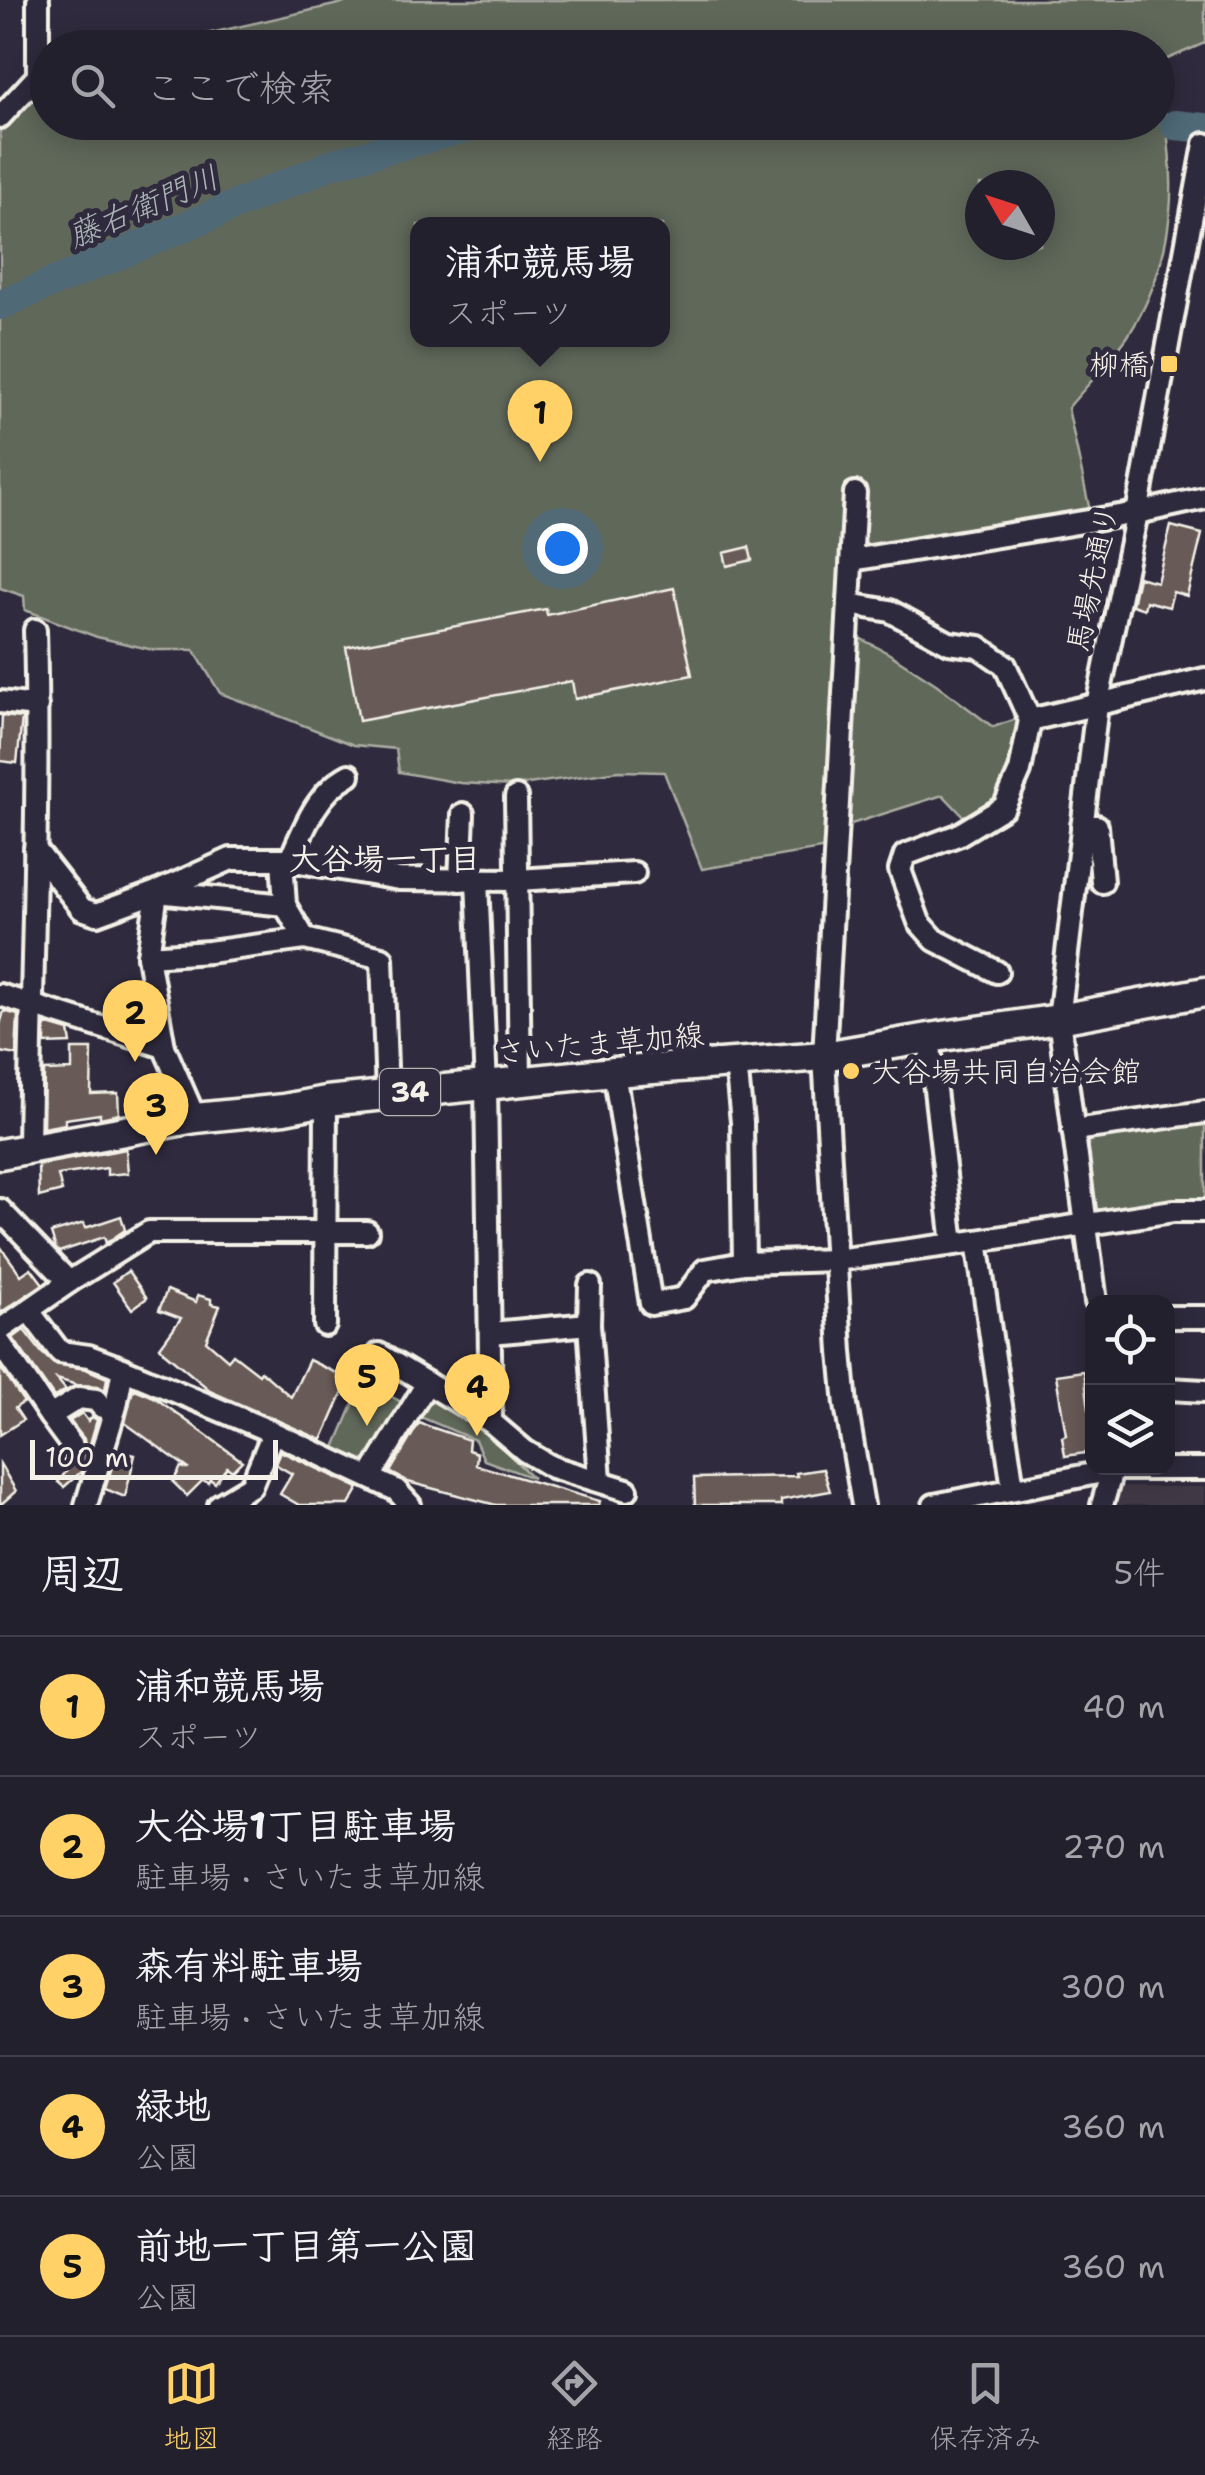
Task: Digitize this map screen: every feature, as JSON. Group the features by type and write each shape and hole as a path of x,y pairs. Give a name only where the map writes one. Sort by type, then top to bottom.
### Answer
{"main road":[{"name":"さいたま草加線","path":"0,1154 195,1118 326,1101 824,1056 1205,992"}],"street":[{"path":"38,0 38,30"},
{"path":"0,118 30,85"},
{"name":"馬場先通り","path":"1095,1295 1059,1019 1097,705 1204,153"},
{"path":"855,493 824,1056 846,1405 863,1505"},
{"path":"852,560 1205,498"},
{"path":"849,604 890,611 949,642 979,647 1005,665 1030,720 1020,770 1004,808 958,835 905,855 900,870 919,922 935,940 997,972"},
{"path":"28,1149 37,706 35,630"},
{"path":"1030,720 1205,679"},
{"path":"0,702 37,706"},
{"path":"306,939 285,905 286,860 326,791 349,775"},
{"path":"516,797 520,1081"},
{"path":"463,814 486,1086 491,1422"},
{"path":"1082,826 1097,826 1102,882"},
{"path":"35,849 82,910 97,914 231,859 286,860 398,879 517,880 634,873"},
{"path":"157,892 285,905"},
{"path":"157,892 148,956 164,1047 195,1118"},
{"path":"148,956 306,939 382,958 387,1094"},
{"path":"0,995 164,1047"},
{"path":"929,1038 953,1244"},
{"path":"736,1063 742,1122 744,1262"},
{"path":"614,1072 651,1304 684,1298 705,1270 744,1262 836,1260 1173,1211 1205,1211"},
{"path":"325,1325 326,1101"},
{"path":"1072,1130 1205,1112"},
{"path":"0,1210 70,1282"},
{"path":"0,1330 148,1232 367,1232"},
{"path":"977,1242 1013,1488"},
{"path":"590,1285 600,1480"},
{"path":"29,1311 60,1352 89,1356 124,1369 272,1433 396,1490 410,1505"},
{"path":"1175,1317 1205,1317"},
{"path":"491,1332 589,1324"},
{"path":"0,1343 72,1446"},
{"path":"378,1354 491,1422 525,1451 552,1467 628,1490"},
{"path":"86,1505 124,1369"},
{"path":"370,1477 427,1384"},
{"path":"1175,1389 1205,1391"},
{"path":"50,1416 79,1398 96,1400 102,1407"},
{"path":"219,1505 251,1486 272,1433"},
{"path":"1175,1469 1205,1469"},
{"path":"934,1505 1085,1475"},
{"path":"1102,1505 1114,1475"}],"shaded area":[{"path":"1120,1487 1205,1487 1205,1505 1114,1505"}],"green space":[{"path":"356,0 1205,0 1205,43 1175,56 1175,30 224,30"},
{"path":"30,97 30,140 1168,140 1169,223 1150,293 1128,336 1068,408 1091,516 843,558 837,626 936,684 993,727 1022,717 1015,760 1000,800 969,822 943,795 829,831 827,848 702,869 664,772 619,771 514,786 460,783 399,772 396,749 354,745 220,693 194,650 153,650 97,637 25,610 24,596 0,588 0,126"},
{"path":"1203,1121 1205,1204 1097,1215 1090,1209 1082,1145 1086,1140"},
{"path":"363,1381 403,1403 367,1466 334,1450"},
{"path":"431,1394 485,1431 533,1478 484,1460 475,1440 418,1416"}],"building":[{"path":"1171,526 1202,534 1187,596 1173,592 1169,607 1146,601 1144,609 1132,605 1138,577 1157,582"},
{"path":"749,547 752,560 727,566 724,553"},
{"path":"674,588 692,675 575,699 572,681 359,721 346,647 546,609 547,615"},
{"path":"2,716 22,718 17,763 0,761"},
{"path":"4,1011 18,1015 16,1055 0,1052"},
{"path":"45,1024 69,1031 71,1043 45,1044"},
{"path":"72,1049 92,1049 91,1094 118,1093 119,1114 65,1119 65,1124 43,1128 44,1071 72,1070"},
{"path":"162,1077 174,1104 149,1109 145,1080"},
{"path":"126,1149 128,1173 107,1175 107,1168 58,1175 62,1191 39,1197 38,1165"},
{"path":"121,1216 125,1230 106,1243 104,1237 59,1252 56,1249 51,1233 84,1223 85,1228"},
{"path":"0,1246 21,1275 31,1268 43,1284 0,1313"},
{"path":"128,1271 147,1298 132,1309 113,1282"},
{"path":"167,1290 196,1302 198,1295 220,1306 206,1341 228,1360 233,1354 259,1374 261,1371 291,1397 309,1360 349,1379 322,1440 212,1392 164,1352 160,1347 181,1318 159,1310"},
{"path":"24,1330 54,1364 86,1369 107,1378 105,1390 57,1379 66,1390 54,1397 13,1338"},
{"path":"0,1367 24,1402 15,1408 23,1420 0,1435"},
{"path":"1084,1371 1085,1453 1065,1456 1062,1437 1066,1435 1056,1375"},
{"path":"135,1389 154,1397 242,1461 232,1471 227,1467 215,1483 203,1480 187,1496 173,1482 181,1467 189,1469 125,1423"},
{"path":"82,1413 88,1421 92,1417 97,1420 82,1471 64,1487 58,1482 69,1468 63,1461 79,1458 85,1451 84,1439 70,1421"},
{"path":"419,1423 469,1440 468,1450 477,1453 476,1465 600,1501 599,1505 496,1505 408,1482 390,1472"},
{"path":"117,1451 135,1455 125,1497 105,1489"},
{"path":"280,1451 359,1488 349,1505 299,1505 280,1494 292,1474 275,1464"},
{"path":"0,1464 16,1491 0,1505"},
{"path":"823,1469 830,1491 781,1500 781,1505 695,1505 694,1478 797,1476 796,1473"}],"waterway":[{"name":"藤右衛門川","path":"1175,125 1205,128"},
{"name":"藤右衛門川","path":"0,305 335,163 420,140"}],"place":[{"name":"柳橋","path":"1169,364"},
{"name":"浦和競馬場","path":"540,462"},
{"name":"大谷場1丁目駐車場","path":"135,1062"},
{"name":"大谷場共同自治会館","path":"851,1071"},
{"name":"森有料駐車場","path":"156,1155"},
{"name":"前地一丁目第一公園","path":"367,1426"},
{"name":"緑地","path":"477,1436"}],"district":[{"name":"大谷場一丁目","path":"385,858"}]}
